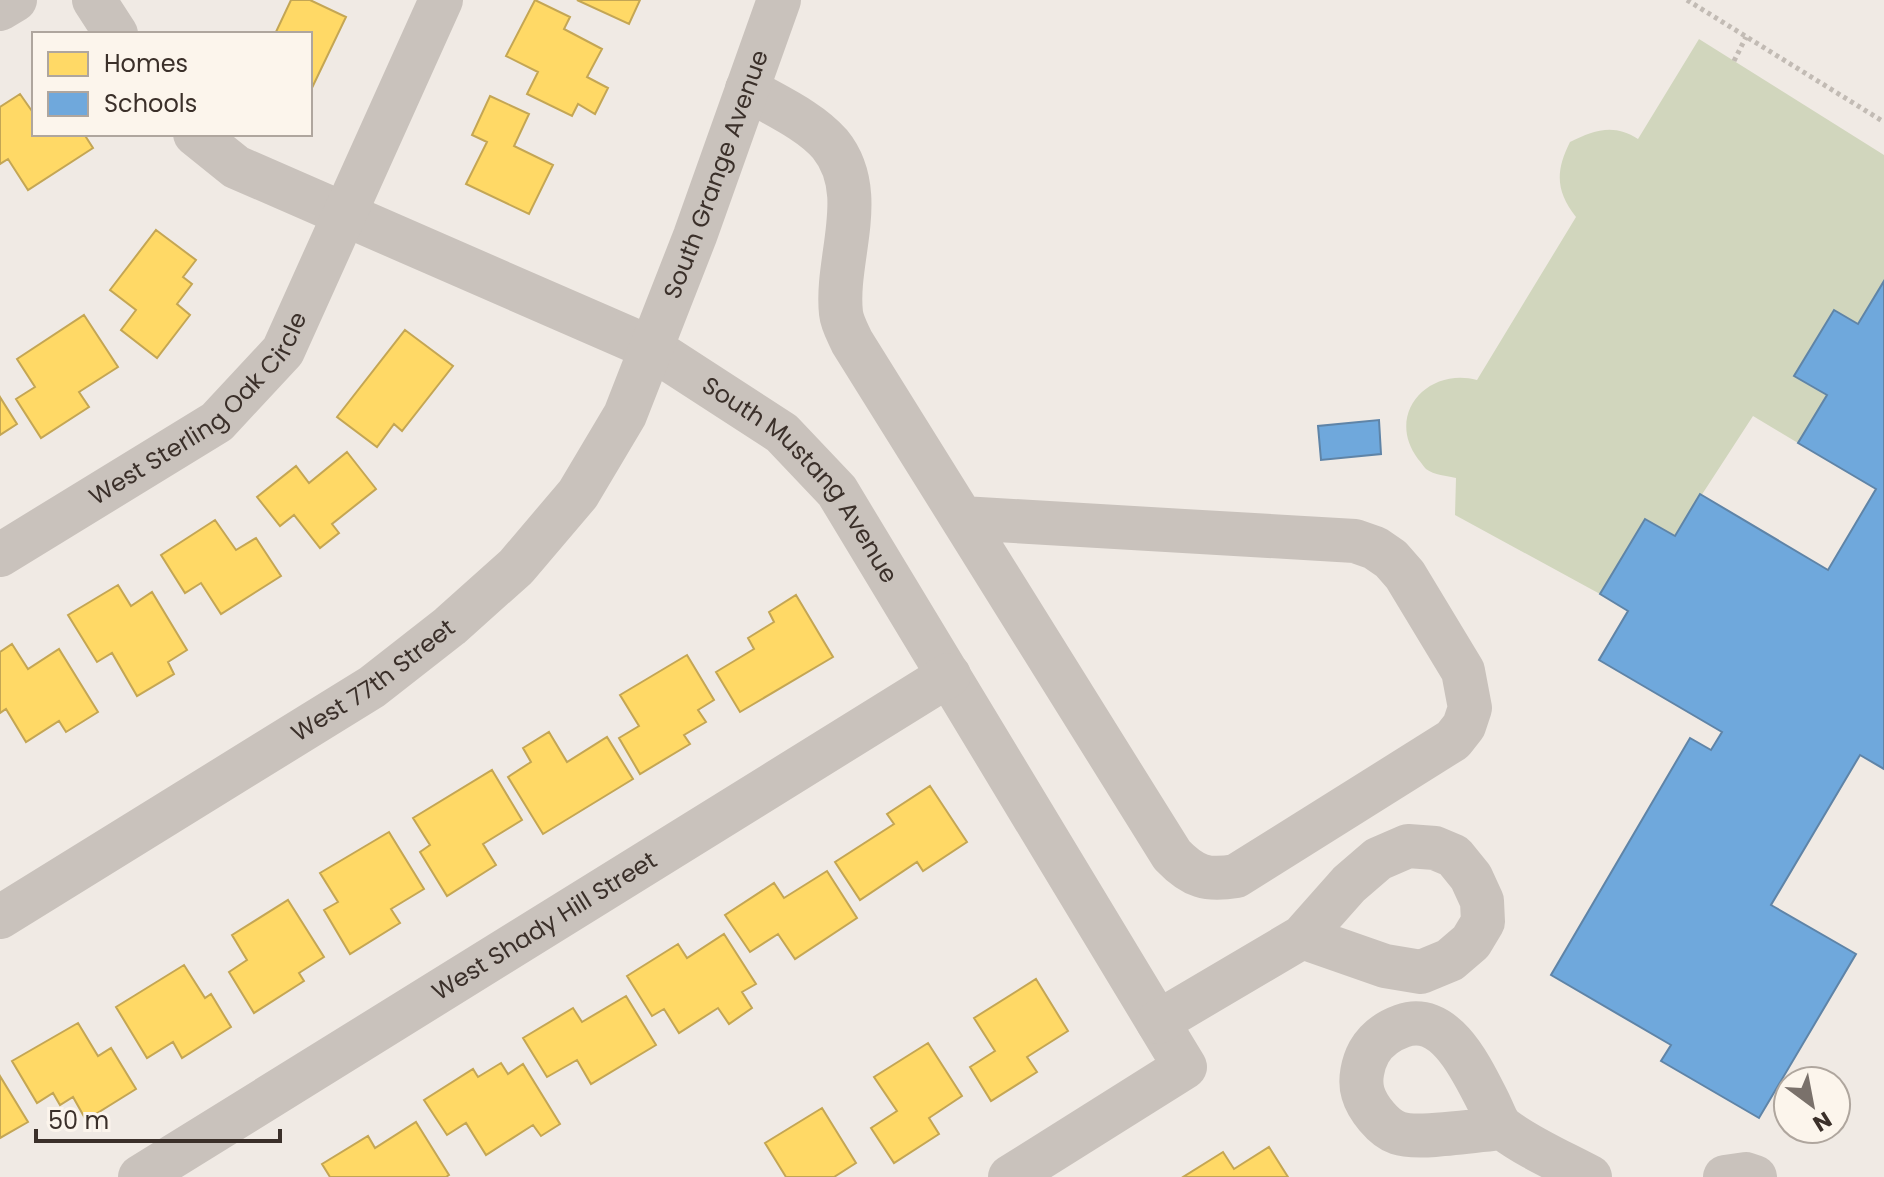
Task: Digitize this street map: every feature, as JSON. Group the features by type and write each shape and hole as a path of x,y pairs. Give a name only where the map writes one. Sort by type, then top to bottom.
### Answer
{"street":[{"path":"0,9 15,0"},
{"path":"94,0 115,32"},
{"name":"West Sterling Oak Circle","path":"0,555 217,422 283,351 441,0"},
{"name":"South Grange Avenue","path":"651,348 779,0"},
{"path":"747,89 806,124 830,145 845,173 850,206 840,291 841,317 852,342 1172,855 1187,870 1217,879 1236,876 1453,740 1464,726 1470,708 1463,671 1405,575 1391,559 1375,548 1355,541 962,518"},
{"name":"South Mustang Avenue","path":"197,136 236,167 651,348 782,433 837,491 1185,1067 1010,1177"},
{"name":"West 77th Street","path":"0,917 372,687 450,626 516,567 578,494 625,415 651,348"},
{"name":"West Shady Hill Street","path":"140,1177 949,675"},
{"path":"1158,1022 1302,937"},
{"path":"1501,1128 1590,1177"},
{"path":"1725,1177 1746,1174 1755,1177"}],"path":[{"path":"1687,0 1884,122"},
{"path":"1734,61 1746,37"}],"green space":[{"path":"1699,39 1884,155 1884,281 1858,324 1834,310 1795,376 1827,395 1798,443 1753,416 1675,536 1645,519 1600,594 1455,515 1456,478 1426,469 1409,442 1406,426 1416,398 1428,388 1459,378 1477,380 1576,217 1561,190 1560,181 1562,163 1570,142 1604,130 1621,131 1638,139"}],"building: Homes":[{"path":"291,0 310,0 346,17 312,88 312,32 276,32"},
{"path":"535,0 570,17 564,29 602,49 587,77 608,88 595,114 578,104 572,116 527,94 538,72 506,56"},
{"path":"577,0 640,0 629,24"},
{"path":"20,94 32,111 32,136 85,136 93,148 28,190 8,159 0,164 0,107"},
{"path":"490,96 529,114 514,146 553,165 529,214 466,184 487,142 472,135"},
{"path":"156,230 196,260 183,277 192,284 177,304 190,315 157,358 121,330 136,310 110,290"},
{"path":"84,315 118,367 79,392 89,407 41,438 16,399 35,387 17,359"},
{"path":"405,330 453,366 402,431 394,424 377,447 337,417"},
{"path":"0,397 17,424 0,435"},
{"path":"347,452 376,489 332,524 339,533 320,548 294,515 280,526 257,497 296,466 309,483"},
{"path":"215,520 236,550 256,538 281,576 221,614 201,583 185,593 161,555"},
{"path":"118,585 131,606 152,592 187,650 168,662 174,674 137,696 112,653 97,662 68,615"},
{"path":"796,595 833,657 740,712 716,672 754,649 748,638 774,622 769,612"},
{"path":"12,644 28,669 59,649 98,712 66,732 59,721 26,742 6,709 0,713 0,652"},
{"path":"687,655 714,700 698,710 706,722 684,735 690,744 640,774 619,738 639,726 620,695"},
{"path":"549,732 567,762 607,737 633,779 543,834 508,777 531,762 523,748"},
{"path":"492,770 522,820 483,844 496,865 447,896 420,852 430,845 413,818"},
{"path":"930,786 967,842 923,871 917,862 860,900 835,862 894,824 887,814"},
{"path":"389,832 424,889 391,909 400,923 350,954 324,910 338,902 320,873"},
{"path":"827,871 857,918 795,959 778,934 750,952 725,915 774,883 784,898"},
{"path":"288,900 324,957 299,973 304,981 254,1013 229,972 247,960 232,935"},
{"path":"724,934 756,984 742,992 752,1008 729,1024 718,1008 679,1033 664,1009 652,1016 627,976 678,944 687,958"},
{"path":"184,965 205,998 211,994 231,1027 182,1058 173,1042 147,1058 116,1007"},
{"path":"1036,979 1068,1031 1027,1057 1037,1072 991,1101 970,1067 995,1051 974,1018"},
{"path":"626,996 656,1045 591,1084 577,1060 547,1077 523,1038 573,1008 582,1022"},
{"path":"78,1023 98,1056 111,1048 136,1089 86,1120 73,1097 60,1105 53,1093 37,1103 12,1061"},
{"path":"928,1043 962,1096 929,1118 939,1134 894,1163 871,1128 897,1111 874,1077"},
{"path":"501,1063 508,1074 523,1064 560,1124 541,1136 533,1125 486,1155 466,1123 447,1135 424,1100 473,1069 478,1077"},
{"path":"0,1076 28,1122 0,1138"},
{"path":"822,1108 856,1163 834,1177 786,1177 765,1143"},
{"path":"416,1122 449,1175 446,1177 330,1177 322,1164 368,1136 375,1148"},
{"path":"1269,1147 1288,1177 1183,1177 1223,1152 1234,1169"}],"building: Schools":[{"path":"1884,281 1884,769 1860,755 1771,905 1856,954 1790,1065 1772,1065 1772,1096 1759,1118 1661,1061 1671,1045 1551,975 1690,738 1711,750 1722,732 1599,660 1628,611 1600,594 1645,519 1675,536 1700,494 1828,570 1876,489 1798,443 1827,395 1794,376 1834,310 1858,324"},
{"path":"1379,420 1381,454 1321,460 1318,426"}]}
